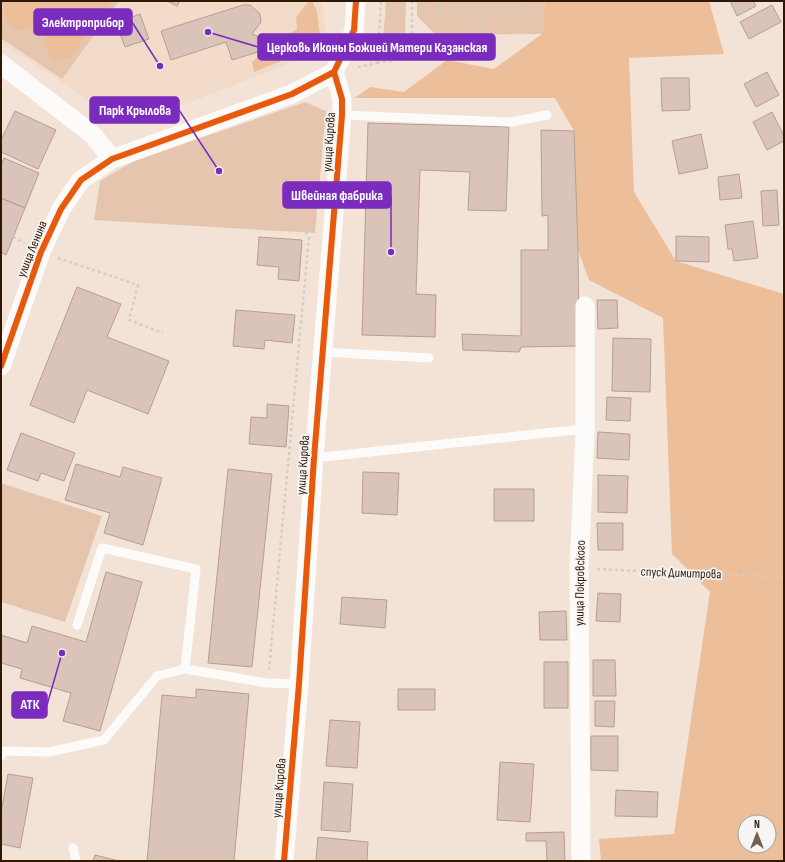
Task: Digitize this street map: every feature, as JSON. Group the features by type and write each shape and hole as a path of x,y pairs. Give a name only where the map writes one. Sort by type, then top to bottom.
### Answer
{"street":[{"path":"334,72 354,30 356,1"},
{"path":"1,64 92,134 112,159"},
{"name":"улица Кирова","path":"284,861 299,684 314,458 324,352 342,115 342,99 334,72"},
{"name":"улица Ленина","path":"1,366 41,252 61,209 81,180 112,159 292,94 334,72"},
{"name":"улица Покровского","path":"580,861 579,569 585,433 585,306"}],"lane":[{"path":"342,115 511,122 547,115"},
{"path":"324,352 429,358"},
{"path":"314,458 574,430 585,433"},
{"path":"77,625 102,548 196,569 185,669"},
{"path":"1,756 3,751 49,752 104,740 157,676 185,669 267,683 299,684"},
{"path":"73,848 76,861"}],"path":[{"path":"377,63 381,1"},
{"path":"334,72 398,58 412,42 412,1"},
{"path":"440,1 439,15 522,15 523,1"},
{"path":"412,42 479,44 480,1"},
{"path":"267,683 309,237 291,210 291,179"},
{"path":"41,252 138,285 129,320 163,334"}],"shaded area":[{"path":"1,1 323,1 326,49 143,121 112,116 1,42"},
{"path":"1,1 119,1 62,79 1,38"},
{"path":"5,1 111,1 71,57 54,61 44,48 46,37 39,28 16,30 5,17"},
{"path":"309,1 312,1 317,11 321,45 254,72 252,62 267,49 269,38 281,39 297,29 296,17"},
{"path":"386,1 406,1 405,37 393,54 382,55"},
{"path":"417,1 545,1 542,34 436,35 417,16"},
{"path":"545,1 709,1 724,54 629,58 634,192 676,261 784,294 784,861 601,861 599,839 674,834 710,592 672,554 663,318 589,280 578,250 574,131 555,98 355,98 370,87 404,92 447,60 494,69 542,34"},
{"path":"305,102 326,111 315,233 94,220 100,181 134,161"},
{"path":"1,483 102,516 65,622 1,602"}],"building":[{"path":"167,1 180,1 177,6"},
{"path":"730,1 753,1 756,6 737,16"},
{"path":"243,5 250,5 260,14 261,22 252,34 257,36 260,41 258,52 232,60 226,42 171,60 161,31"},
{"path":"772,5 781,22 749,39 740,22"},
{"path":"140,14 149,39 125,47 116,23"},
{"path":"767,72 779,95 756,107 744,84"},
{"path":"661,78 689,78 690,110 662,111"},
{"path":"15,111 56,130 38,169 1,152 1,140"},
{"path":"772,112 784,136 784,141 767,150 753,122"},
{"path":"368,123 509,127 506,211 468,210 470,172 420,170 416,294 436,295 435,337 362,335"},
{"path":"541,130 574,131 578,250 579,346 521,347 519,352 463,350 462,334 521,336 521,250 548,250 548,215 542,216"},
{"path":"701,134 708,168 679,174 672,141"},
{"path":"4,158 39,173 25,208 1,198 1,165"},
{"path":"739,174 742,198 720,200 718,177"},
{"path":"777,190 779,225 763,226 761,191"},
{"path":"1,198 25,208 6,255 1,252"},
{"path":"753,221 758,258 734,261 732,249 728,249 725,225"},
{"path":"676,236 709,237 709,262 676,261"},
{"path":"259,237 302,240 299,281 278,279 279,267 257,265"},
{"path":"77,287 121,304 107,337 169,361 148,414 87,390 74,423 30,405"},
{"path":"597,300 617,300 618,328 598,329"},
{"path":"236,310 295,315 292,343 265,340 264,349 233,346"},
{"path":"613,338 651,339 650,392 612,391"},
{"path":"607,397 631,398 630,421 606,420"},
{"path":"267,404 289,406 286,447 249,444 251,417 267,418"},
{"path":"598,432 630,434 629,460 597,458"},
{"path":"21,433 75,453 64,481 41,473 38,481 7,470"},
{"path":"76,464 120,477 123,467 162,478 143,545 104,533 110,513 65,500"},
{"path":"228,469 272,474 252,667 208,663"},
{"path":"363,472 399,473 397,515 362,513"},
{"path":"598,475 628,476 627,513 598,512"},
{"path":"494,489 534,489 534,521 494,521"},
{"path":"597,523 623,523 623,550 598,550"},
{"path":"106,572 142,582 100,731 63,721 71,693 20,678 22,669 1,663 1,635 27,643 32,626 86,642"},
{"path":"598,593 621,594 620,622 596,621"},
{"path":"342,597 387,600 385,628 340,624"},
{"path":"566,611 567,640 540,640 539,612"},
{"path":"593,660 615,660 616,696 593,696"},
{"path":"544,662 568,662 568,708 544,708"},
{"path":"196,689 249,694 234,861 147,861 162,695 196,698"},
{"path":"398,689 435,689 435,710 398,710"},
{"path":"595,701 615,701 614,727 595,726"},
{"path":"330,720 360,722 357,768 326,766"},
{"path":"591,736 618,736 618,771 591,770"},
{"path":"500,762 534,764 530,822 497,820"},
{"path":"8,774 33,778 20,848 1,844 1,813"},
{"path":"324,782 353,784 350,832 321,830"},
{"path":"616,790 658,792 657,817 615,816"},
{"path":"564,832 565,861 547,861 546,841 526,841 526,833"},
{"path":"318,837 368,842 367,861 316,861"},
{"path":"95,855 119,861 93,861"}],"cycle path":[{"path":"1,366 41,252 61,209 81,180 112,159 292,94 334,72 354,30 356,1"},
{"path":"284,861 299,684 314,458 342,115 342,99 334,72"}],"place":[{"name":"Церковь Иконы Божией Матери Казанская","path":"208,32"},
{"name":"Электроприбор","path":"160,66"},
{"name":"Парк Крылова","path":"219,171"},
{"name":"Швейная фабрика","path":"391,252"},
{"name":"АТК","path":"62,653"}]}
